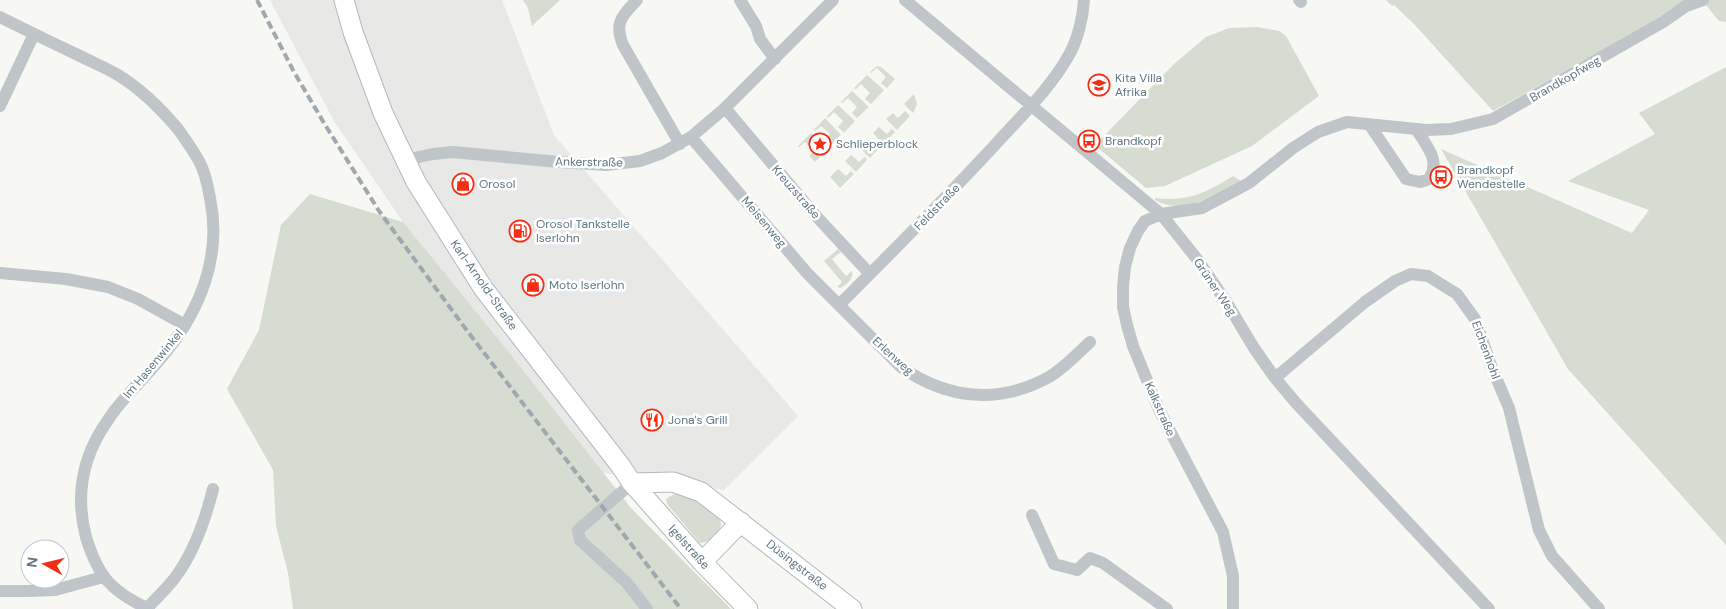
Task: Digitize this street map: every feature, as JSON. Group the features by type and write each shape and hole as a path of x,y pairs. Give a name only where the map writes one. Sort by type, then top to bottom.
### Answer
{"main road":[{"name":"Karl-Arnold-Straße","path":"344,0 383,113 416,182 482,288 632,483"},
{"name":"Düsingstraße","path":"632,483 673,482 702,492 852,609"},
{"name":"Igelstraße","path":"632,483 702,562 748,609"},
{"path":"702,562 741,522"}],"street":[{"name":"Meisenweg","path":"637,0 622,16 619,33 623,44 685,140 807,273 840,304"},
{"path":"740,0 756,26 760,39 775,59"},
{"name":"Ankerstraße","path":"405,160 452,152 559,162 620,164 648,158 668,150 685,140 725,108 833,0"},
{"name":"Grüner Weg","path":"905,0 1161,214 1197,259 1275,378 1490,609"},
{"name":"Feldstraße","path":"840,304 938,206 1031,106 1070,53 1084,0"},
{"name":"Brandkopfweg","path":"1161,214 1202,208 1249,183 1293,148 1318,132 1347,122 1417,130 1451,129 1493,119 1663,22 1686,6 1703,0"},
{"name":"Im Hasenwinkel","path":"0,17 118,75 165,114 200,163 214,217 214,242 206,282 197,305 166,353 108,419 91,449 85,467 80,493 82,522 89,546 103,577 126,598 148,609 174,578 193,548 206,515 213,489"},
{"path":"0,106 34,34"},
{"name":"Kreuzstraße","path":"725,108 817,217 870,274"},
{"path":"1369,124 1406,178 1420,182 1429,179 1434,171 1434,161 1417,130"},
{"name":"Kalkstraße","path":"1161,214 1145,221 1130,248 1125,267 1123,287 1125,316 1133,346 1160,412 1224,532 1233,576 1233,609"},
{"path":"0,273 66,279 108,286 138,298 185,325"},
{"name":"Eichenhohl","path":"1275,378 1364,302 1395,281 1411,274 1428,276 1457,294 1475,319 1508,408 1539,530 1552,556 1599,609"},
{"name":"Erlenweg","path":"840,304 901,366 917,378 936,386 978,396 1012,391 1050,376 1066,365 1090,342"},
{"path":"632,483 578,530 580,540 627,583 647,609"},
{"path":"1032,515 1054,564 1077,570 1090,558 1103,562 1167,609"},
{"path":"0,591 56,590 103,577"}],"shaded area":[{"path":"270,0 502,0 554,135 798,416 724,490 603,473 403,222 334,121"},
{"path":"523,0 560,0 532,26 528,8"},
{"path":"1386,0 1688,0 1493,111 1414,24"},
{"path":"1702,0 1726,0 1726,22 1719,21"},
{"path":"1257,27 1279,31 1286,36 1319,96 1252,146 1165,186 1146,188 1097,147 1096,144 1174,64 1206,37 1229,28"},
{"path":"877,66 881,67 895,79 887,88 881,83 886,77 877,68 870,72"},
{"path":"1726,67 1726,545 1568,369 1441,149 1632,233 1649,210 1568,181 1655,134 1639,113"},
{"path":"867,75 884,90 871,104 865,99 870,93 861,84 856,89 854,88"},
{"path":"852,91 869,107 857,118 852,113 857,107 848,98 841,102"},
{"path":"914,94 917,104 913,113 904,104"},
{"path":"838,105 855,121 844,133 838,127 843,121 834,112 828,118 827,116"},
{"path":"905,111 910,116 897,130 886,119 893,113 898,118"},
{"path":"825,118 841,135 830,146 824,141 830,134 821,126 814,130"},
{"path":"879,127 887,134 892,129 895,132 883,144 873,133"},
{"path":"811,133 828,149 815,162 809,156 814,151 805,142 798,146"},
{"path":"865,141 873,148 879,143 881,146 870,158 859,147"},
{"path":"851,155 859,162 865,157 867,160 856,172 845,161"},
{"path":"838,169 846,176 851,171 854,174 840,188 830,177"},
{"path":"1233,176 1241,181 1222,193 1200,202 1177,206 1155,200 1155,198 1177,199 1196,195"},
{"path":"310,194 403,222 508,351 631,508 731,609 293,609 288,573 276,526 273,470 227,389 259,330 281,225"},
{"path":"838,249 841,252 832,259 846,276 852,271 849,281 840,288 837,287 842,282 824,261"},
{"path":"674,494 693,500 717,516 721,524 718,532 712,539 700,543 667,504 666,499"}],"railway":[{"path":"257,0 294,72 379,211 468,332 681,609"}],"place":[{"name":"Kita Villa Afrika","path":"1099,85"},
{"name":"Brandkopf","path":"1089,141"},
{"name":"Schlieperblock","path":"820,144"},
{"name":"Brandkopf Wendestelle","path":"1441,177"},
{"name":"Orosol","path":"463,184"},
{"name":"Orosol Tankstelle Iserlohn","path":"520,231"},
{"name":"Moto Iserlohn","path":"533,285"},
{"name":"Jona's Grill","path":"652,420"}]}
